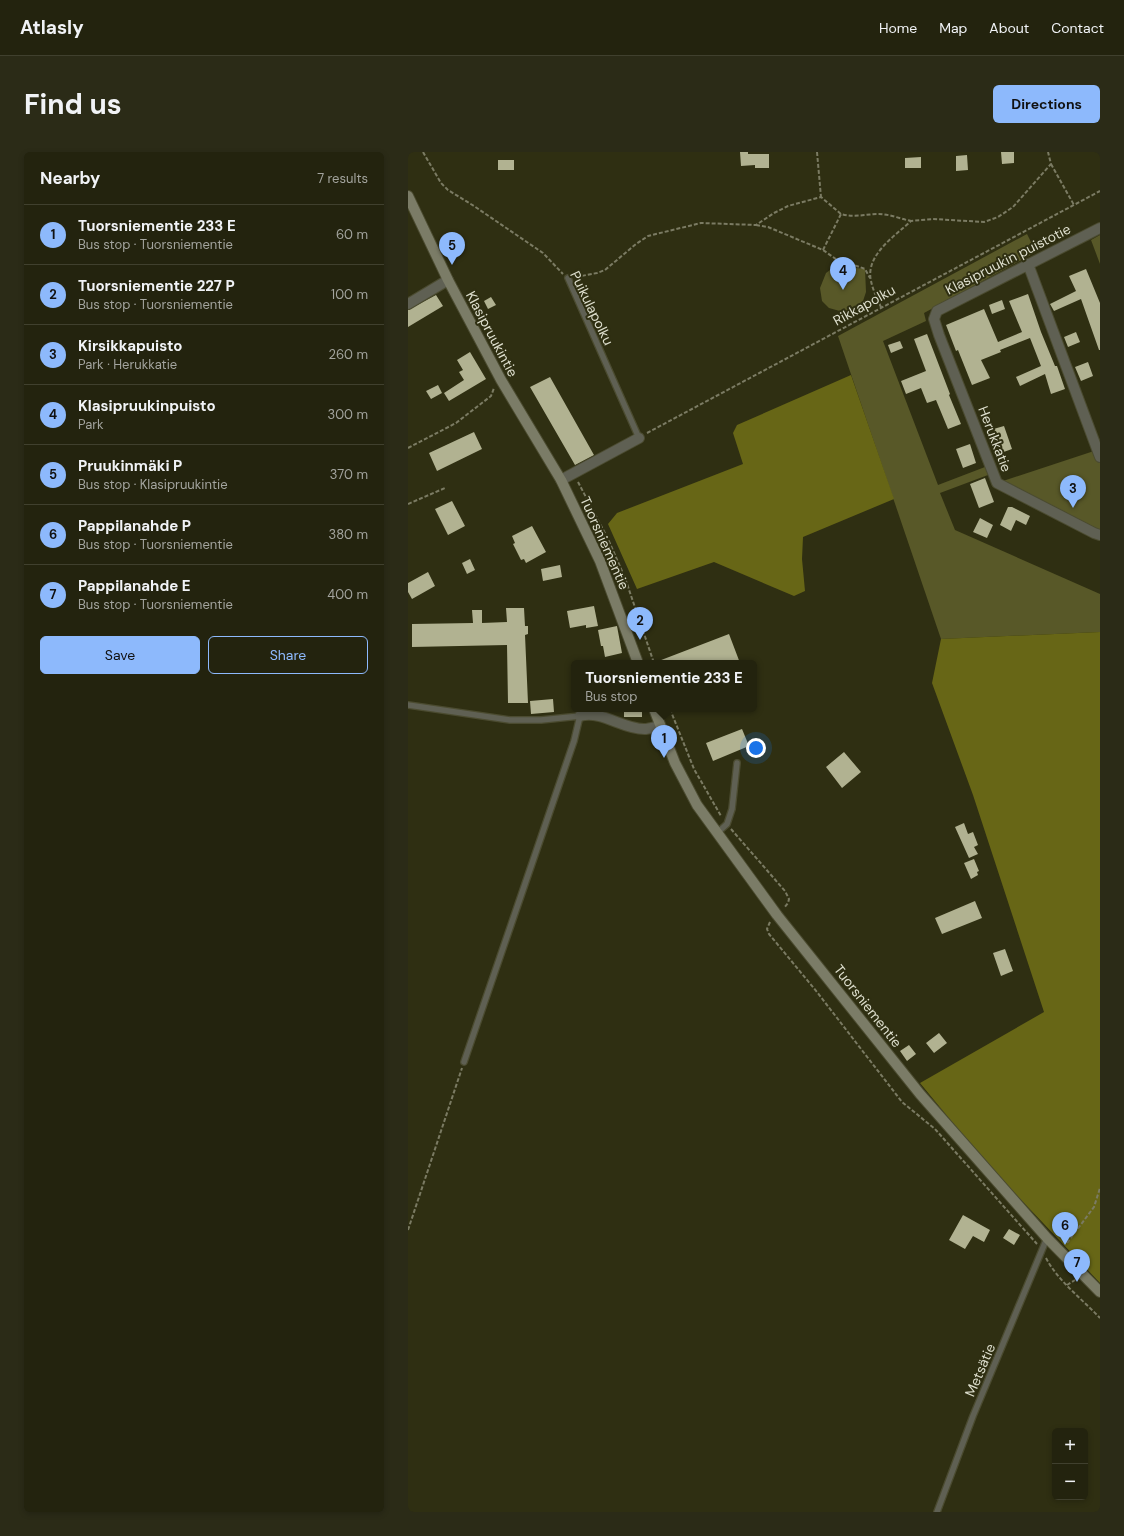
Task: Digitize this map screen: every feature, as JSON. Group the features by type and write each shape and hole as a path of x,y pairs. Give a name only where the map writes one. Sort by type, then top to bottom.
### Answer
{"main road":[{"name":"Klasipruukintie","path":"408,196 448,280 499,376 561,480"},
{"name":"Tuorsniementie","path":"561,480 600,561 637,660"},
{"name":"Tuorsniementie","path":"655,712 683,780 697,805 777,915 920,1094 1047,1238 1100,1292"}],"street":[{"name":"Klasipruukin puistotie","path":"934,319 937,311 1100,228"},
{"path":"1028,264 1100,457"},
{"path":"408,304 448,280"},
{"name":"Herukkatie","path":"934,319 997,483 1100,535"},
{"path":"561,480 639,438"},
{"path":"580,716 596,715 627,726 645,729 660,726"}],"lane":[{"name":"Puikulapolku","path":"568,278 639,438"},
{"path":"408,705 510,720 541,720 580,716 574,741 464,1062"},
{"path":"717,833 727,824 732,809 737,763"},
{"name":"Metsätie","path":"937,1512 973,1416 1047,1238"}],"path":[{"name":"Puikulapolku","path":"423,152 441,183 448,190 543,253 568,278"},
{"path":"817,152 821,198 841,214 846,216 880,214 910,221 933,219 984,222 998,217 1013,207 1051,164"},
{"path":"1048,152 1051,164 1074,205"},
{"name":"Rikkapolku","path":"639,438 1100,191"},
{"path":"756,224 788,206 821,198"},
{"path":"823,250 841,214"},
{"path":"870,279 872,260 910,221"},
{"path":"568,278 598,273 605,270 648,236 701,223 756,224 768,227 823,250 840,262 865,269 881,307"},
{"path":"408,448 456,423 491,396 499,376"},
{"path":"574,474 608,539 632,598 653,660"},
{"path":"408,504 445,488"},
{"path":"640,640 646,639"},
{"path":"408,1230 464,1062"},
{"path":"1065,1245 1094,1207 1100,1188"},
{"path":"1067,1285 1075,1280 1077,1282"}],"shaded area":[{"path":"1027,234 1036,252 924,313 926,321 883,341 938,485 985,467 988,475 940,493 955,530 1100,594 1100,632 941,639 838,336"},
{"path":"1100,235 1100,264 1091,240"},
{"path":"834,267 865,269 866,292 861,307 847,313 829,308 822,301 820,288 826,273"},
{"path":"851,375 894,499 803,537 802,559 805,591 794,596 714,562 637,589 608,524 617,513 743,464 733,433 737,425"},
{"path":"1097,450 1100,457 1100,535 997,483"},
{"path":"1100,632 1100,1283 1006,1184 966,1139 920,1083 1044,1012 973,795 932,683 941,639"}],"building":[{"path":"740,152 748,152 748,154 769,154 769,168 755,168 755,165 741,166"},
{"path":"1001,152 1014,152 1014,163 1002,164"},
{"path":"967,155 968,170 956,171 956,156"},
{"path":"921,157 921,168 905,168 905,158"},
{"path":"498,160 514,160 514,170 498,170"},
{"path":"1086,269 1100,303 1100,350 1081,299 1054,311 1050,304 1076,291 1069,276"},
{"path":"1028,294 1041,332 1055,366 1057,366 1065,389 1051,394 1045,374 1020,386 1016,377 1041,366 1030,338 1000,350 1001,352 981,360 990,378 972,385 946,325 984,309 998,342 1022,332 1009,301"},
{"path":"436,295 443,306 408,327 408,310"},
{"path":"491,297 496,305 488,309 484,301"},
{"path":"1002,300 1005,309 992,314 989,305"},
{"path":"1076,332 1080,342 1068,347 1064,337"},
{"path":"927,334 961,424 948,429 936,400 927,403 921,388 906,394 901,381 926,371 914,339"},
{"path":"900,341 903,348 891,353 888,345"},
{"path":"470,352 486,379 449,401 444,393 464,380 459,372 463,370 457,360"},
{"path":"1088,362 1093,376 1081,381 1075,367"},
{"path":"550,377 594,455 575,465 530,387"},
{"path":"438,385 442,393 431,399 426,391"},
{"path":"1004,426 1012,449 998,454 990,430"},
{"path":"474,432 482,449 437,471 429,453"},
{"path":"970,444 976,463 963,468 956,449"},
{"path":"985,478 994,502 979,508 970,484"},
{"path":"452,501 465,526 448,535 435,509"},
{"path":"1008,507 1012,507 1030,516 1026,525 1016,520 1011,531 1000,525"},
{"path":"980,518 993,525 987,538 973,532"},
{"path":"532,526 546,552 526,563 524,559 521,560 513,544 515,543 512,536"},
{"path":"470,559 475,570 467,574 462,563"},
{"path":"560,565 562,577 543,581 541,569"},
{"path":"428,572 435,586 412,599 408,592 408,583"},
{"path":"594,606 598,626 586,628 586,625 570,628 567,611"},
{"path":"506,608 524,608 525,626 528,626 528,634 525,635 528,703 508,703 507,645 412,647 412,624 473,623 472,610 482,610 482,623 507,622"},
{"path":"617,626 622,653 605,657 598,630"},
{"path":"729,634 739,660 661,660"},
{"path":"553,699 554,712 531,714 530,701"},
{"path":"624,712 642,712 642,717 624,717"},
{"path":"742,729 749,746 713,761 706,743"},
{"path":"844,752 861,772 842,788 826,767"},
{"path":"964,823 968,834 973,832 978,845 974,847 978,854 969,858 955,827"},
{"path":"974,859 979,871 977,872 978,875 971,879 964,863"},
{"path":"975,901 982,918 942,934 935,918"},
{"path":"1005,949 1013,971 1001,976 993,953"},
{"path":"939,1033 947,1043 934,1053 926,1043"},
{"path":"909,1045 916,1054 907,1061 900,1051"},
{"path":"963,1215 990,1230 984,1242 973,1236 965,1249 949,1240"},
{"path":"1009,1229 1020,1235 1014,1245 1003,1238"}],"place":[{"name":"Pruukinmäki P","path":"452,265"},
{"name":"Klasipruukinpuisto","path":"843,290"},
{"name":"Kirsikkapuisto","path":"1073,508"},
{"name":"Tuorsniementie 227 P","path":"640,640"},
{"name":"Tuorsniementie 233 E","path":"664,758"},
{"name":"Pappilanahde P","path":"1065,1245"},
{"name":"Pappilanahde E","path":"1077,1282"}]}
